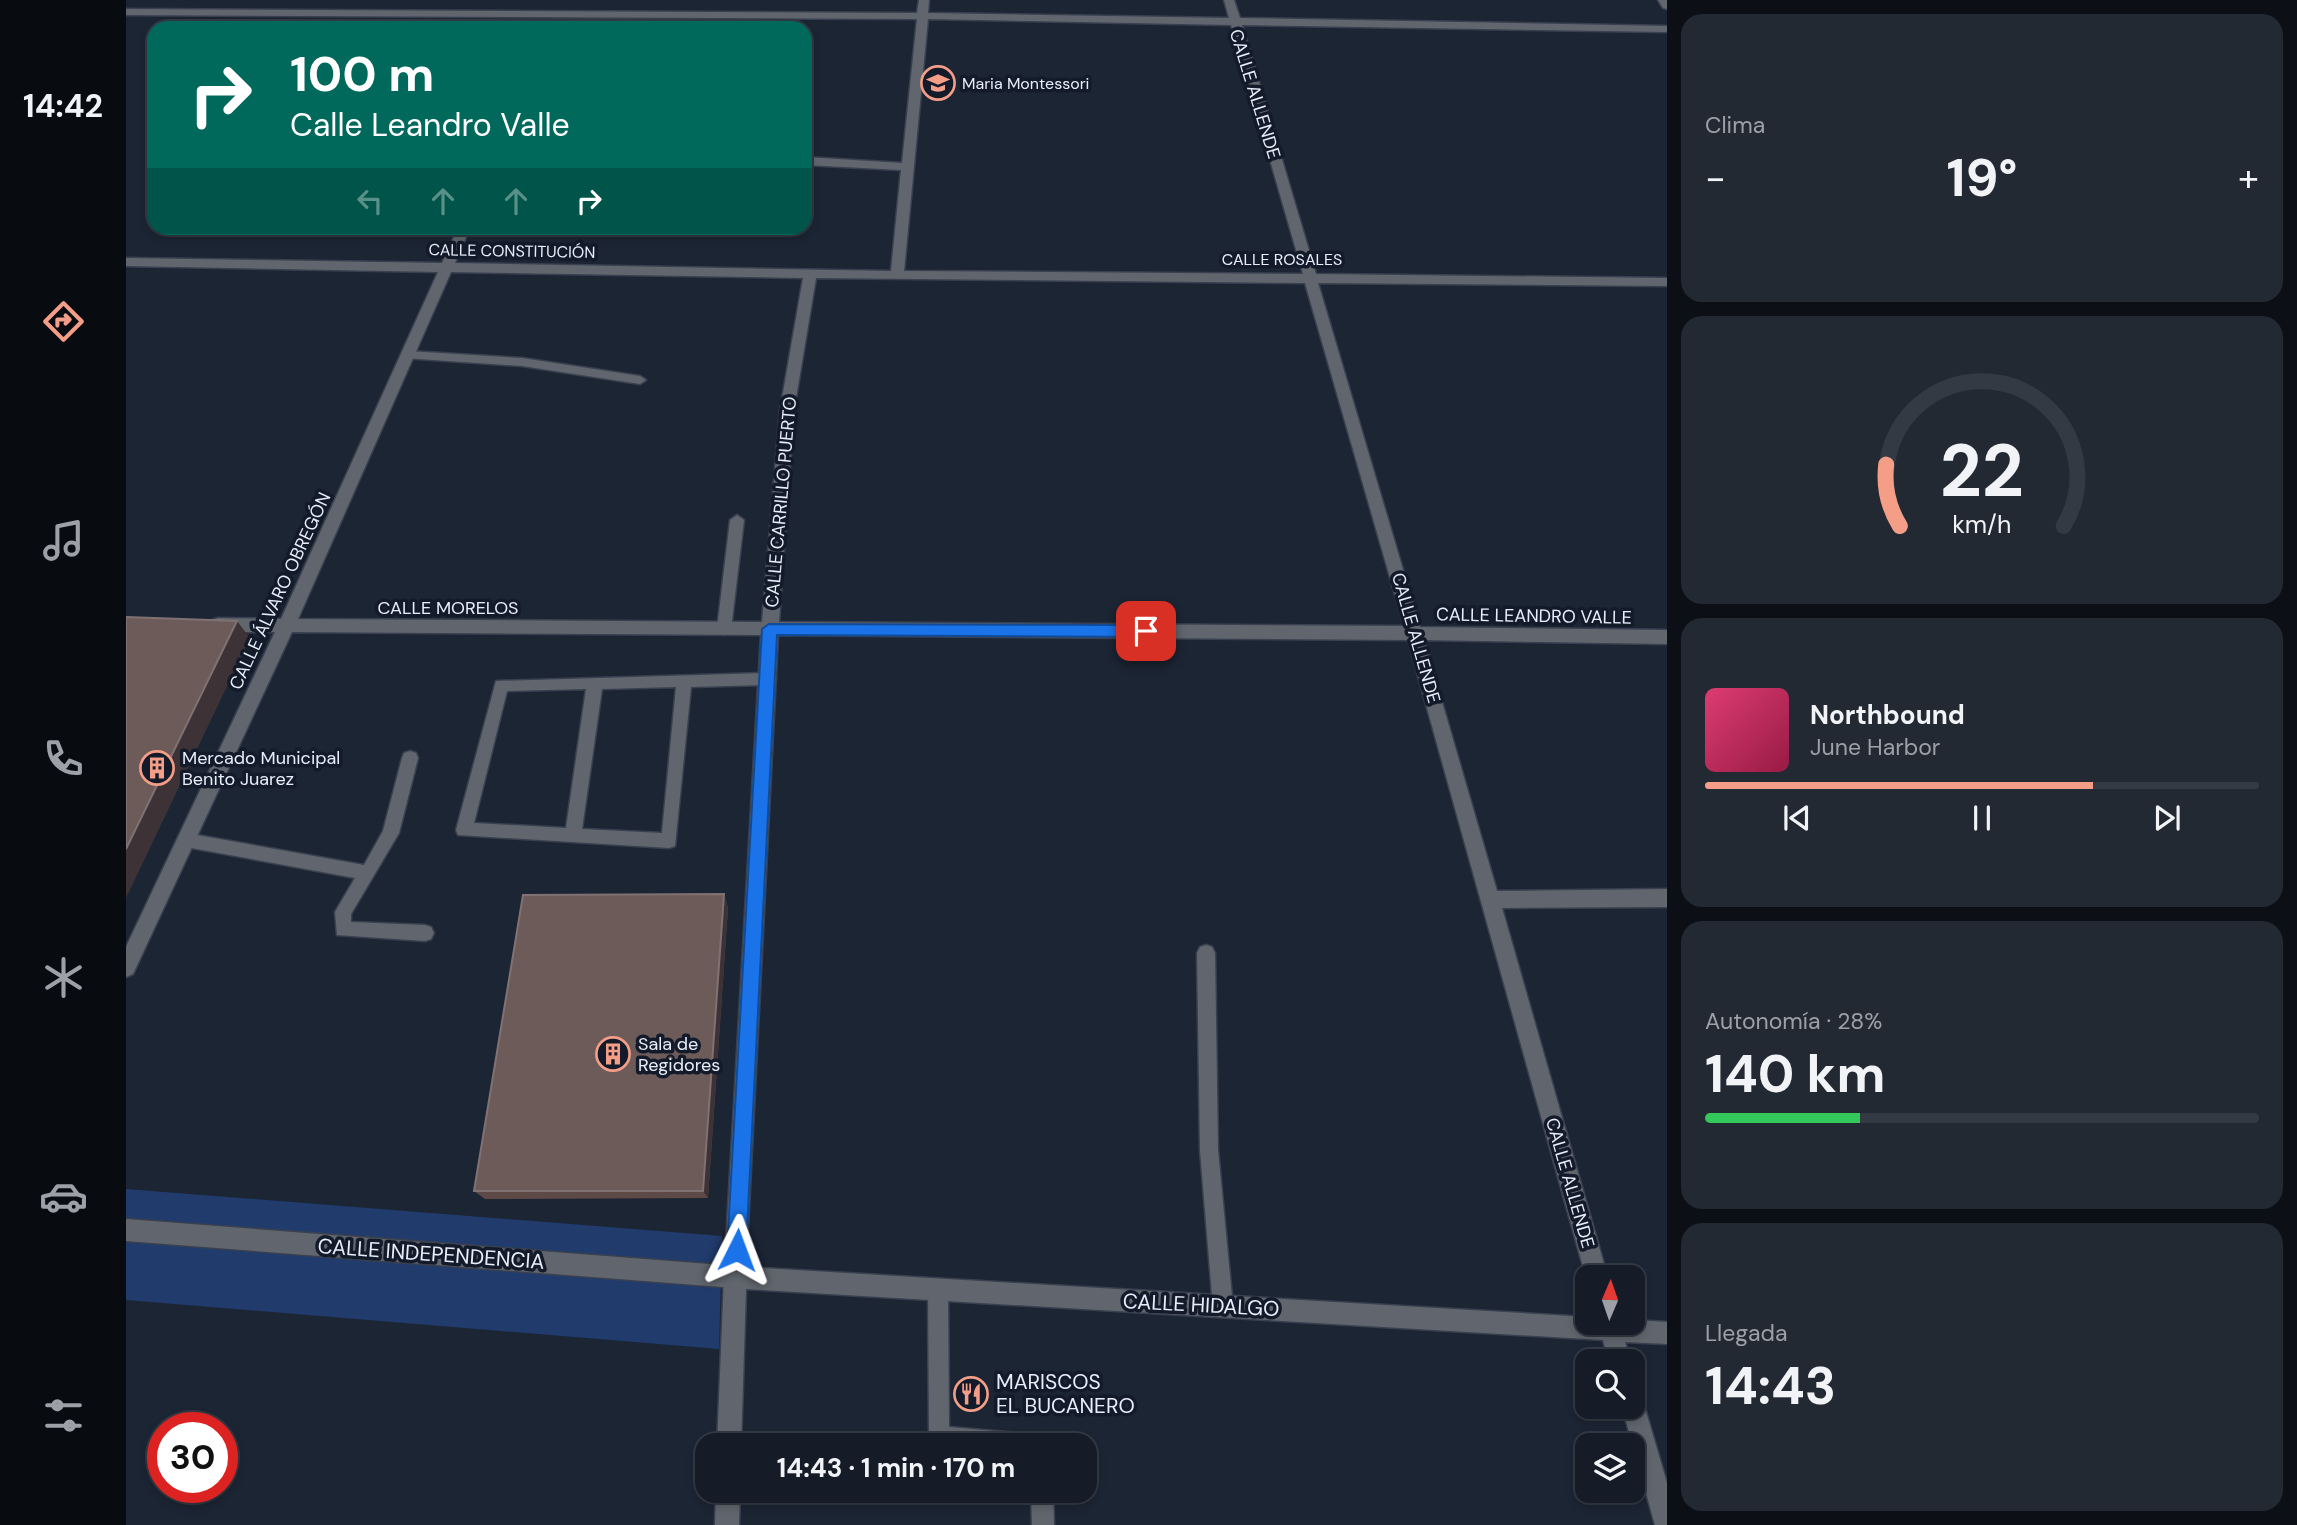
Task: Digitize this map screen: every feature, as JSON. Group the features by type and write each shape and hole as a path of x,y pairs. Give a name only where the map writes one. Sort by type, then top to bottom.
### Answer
{"street":[{"path":"551,21 559,0"},
{"path":"897,275 924,0"},
{"name":"CALLE ALLENDE","path":"1228,0 1414,633 1593,1265"},
{"path":"1662,0 1667,6"},
{"path":"126,12 922,16 1667,29"},
{"path":"812,162 907,166"},
{"name":"CALLE ÁLVARO OBREGÓN","path":"126,968 286,627 461,235"},
{"name":"CALLE CONSTITUCIÓN","path":"126,261 897,275"},
{"name":"CALLE CARRILLO PUERTO","path":"730,1433 735,1277 769,629 787,410 810,274"},
{"name":"CALLE ROSALES","path":"897,275 1667,282"},
{"name":"CALLE MORELOS","path":"206,625 769,629"},
{"name":"CALLE LEANDRO VALLE","path":"769,629 1667,637"},
{"path":"1490,901 1667,898"},
{"name":"CALLE INDEPENDENCIA","path":"126,1230 735,1277"},
{"name":"CALLE HIDALGO","path":"735,1277 1223,1307 1575,1324"},
{"name":"CALLE HIDALGO","path":"1645,1330 1667,1333"},
{"path":"1637,1419 1667,1525"},
{"path":"727,1525 728,1503"}],"lane":[{"path":"408,355 522,362 640,380"},
{"path":"724,629 737,520"},
{"path":"684,683 669,841 464,830 501,685 768,680"},
{"path":"573,836 594,682"},
{"path":"410,758 391,833 343,912 343,929 425,933"},
{"path":"186,840 368,873"},
{"path":"1206,953 1209,1150 1223,1307"},
{"path":"938,1289 939,1433"},
{"path":"1042,1503 1043,1525"}],"shaded area":[{"path":"126,1189 722,1236 719,1349 126,1300"}],"building":[{"name":"Mercado Municipal Benito Juarez","path":"126,617 237,621 126,849"},
{"name":"Sala de Regidores","path":"724,894 703,1191 474,1191 523,895"}],"place":[{"name":"Maria Montessori","path":"938,83"},
{"name":"Mercado Municipal Benito Juarez","path":"157,768"},
{"name":"Sala de Regidores","path":"613,1054"},
{"name":"MARISCOS EL BUCANERO","path":"971,1394"}],"route":[{"path":"737,1250 769,629 1146,631"}]}
